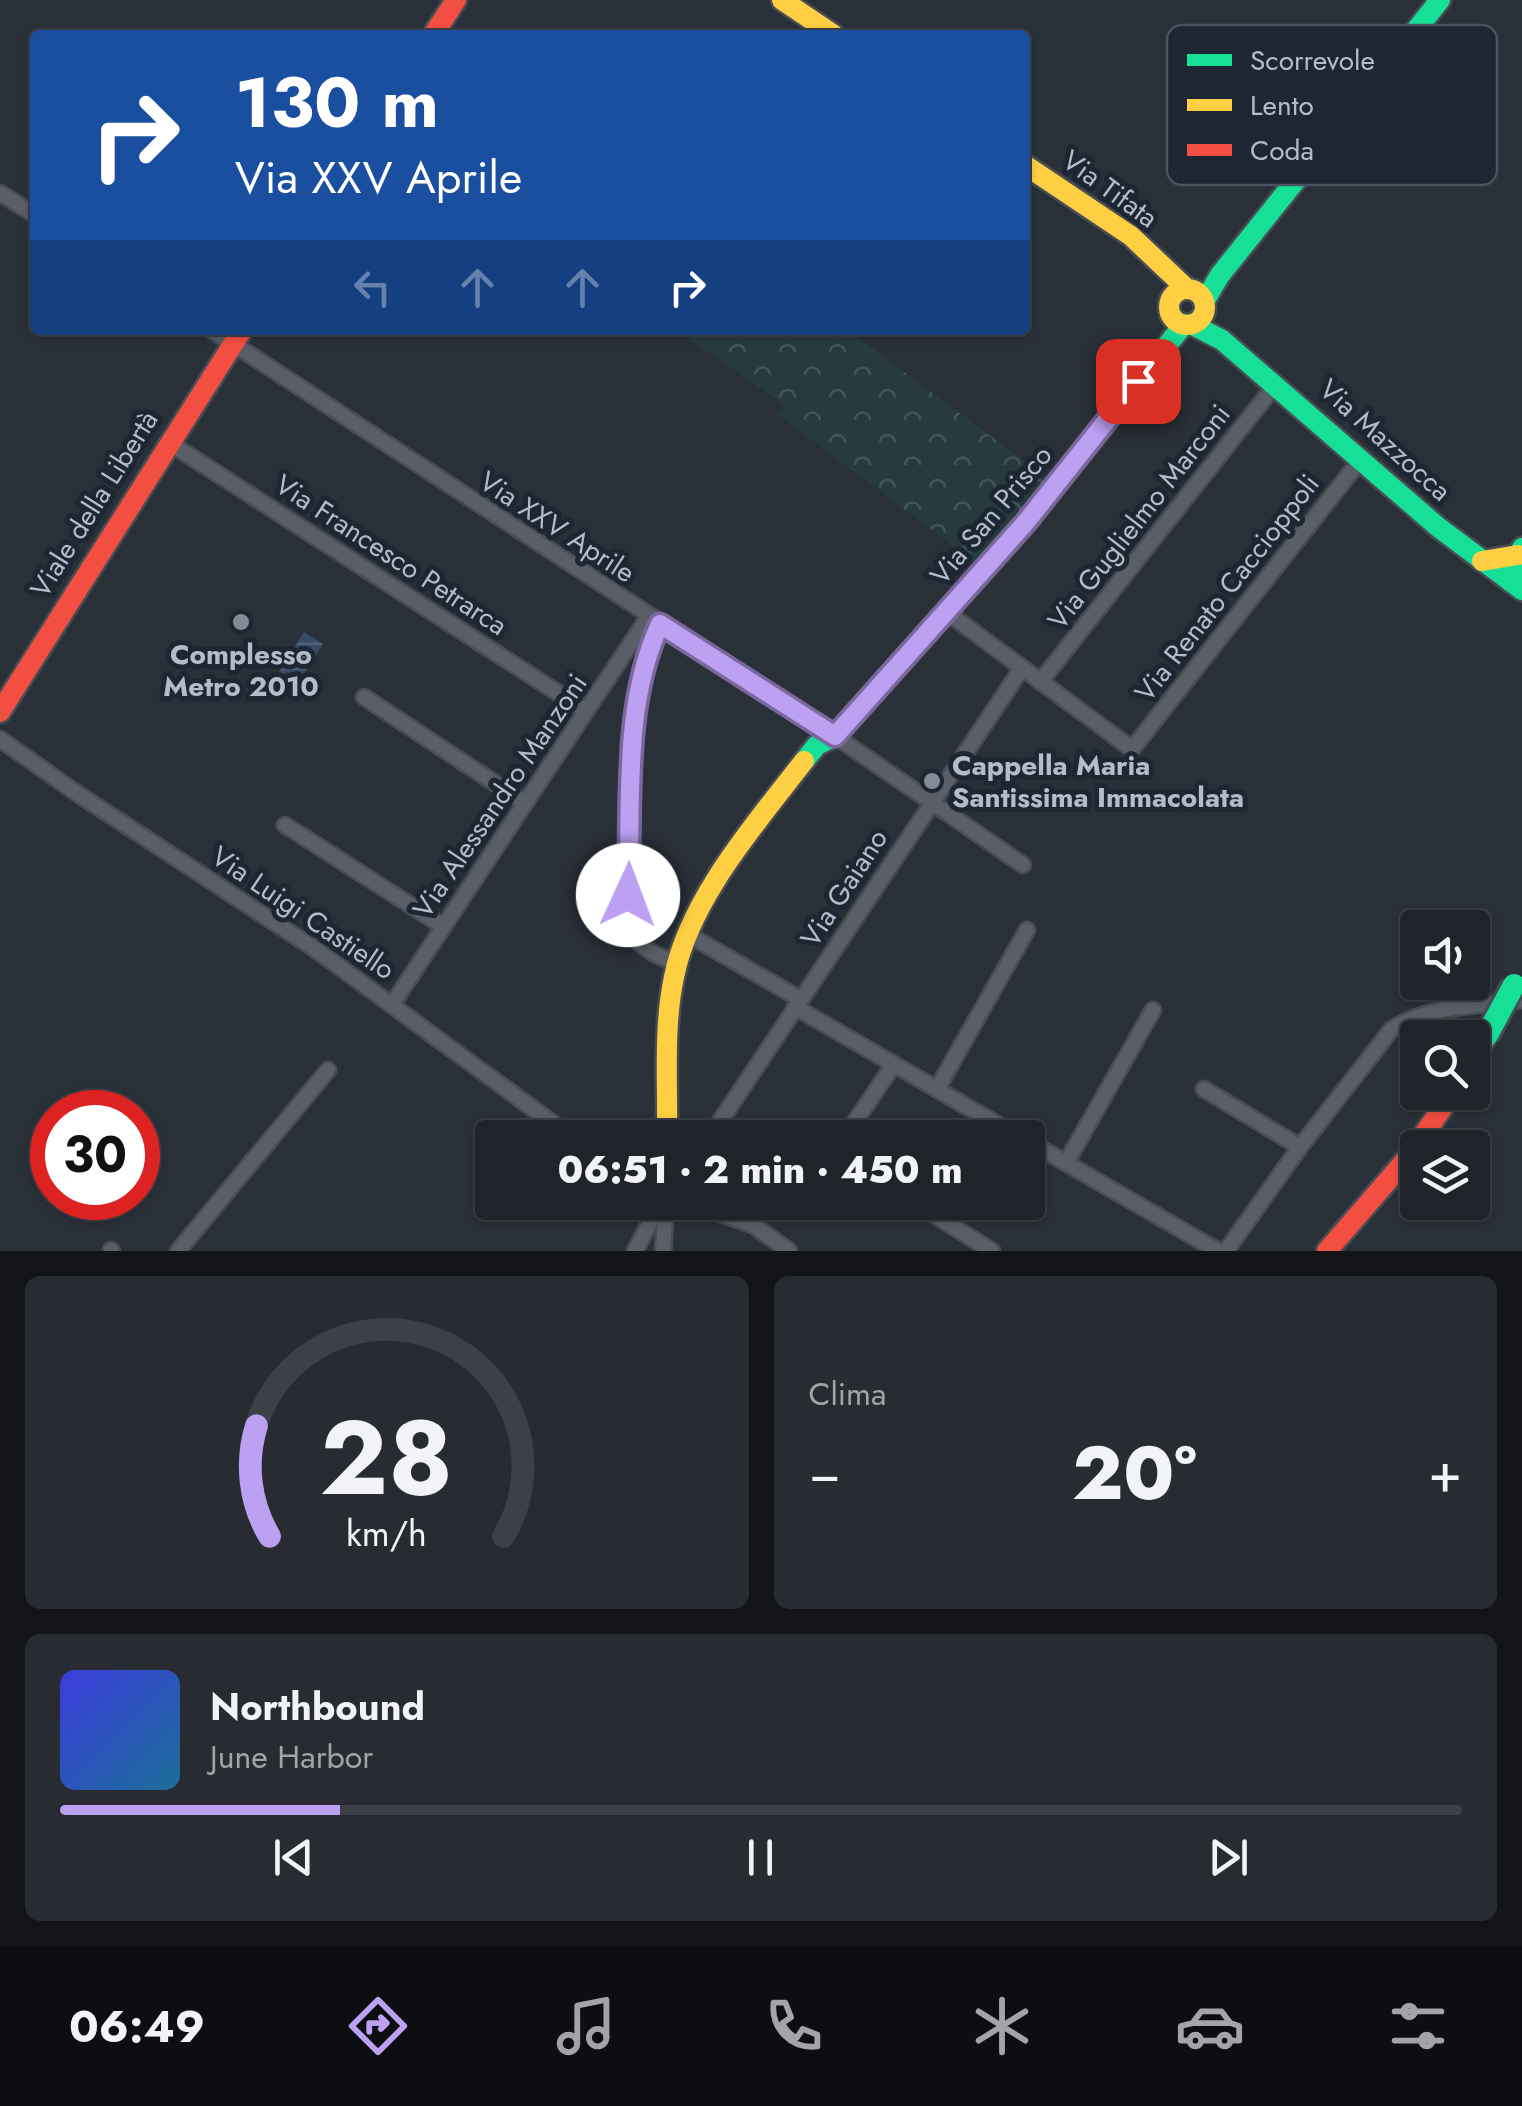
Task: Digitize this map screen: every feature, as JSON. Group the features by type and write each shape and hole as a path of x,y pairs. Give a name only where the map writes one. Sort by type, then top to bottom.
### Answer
{"main road":[{"path":"437,30 456,0"},
{"path":"782,0 827,30"},
{"name":"Via San Prisco","path":"1420,25 1440,0"},
{"name":"Via Tifata","path":"1030,168 1132,236 1190,306"},
{"name":"Via San Prisco","path":"668,1120 670,1038 678,964 689,935 733,859 817,745 835,736 1026,522 1190,306 1220,275 1292,185"},
{"name":"Via Mazzocca","path":"1190,306 1222,340 1438,528 1482,561 1519,570"},
{"name":"Viale della Libertà","path":"0,712 237,337"},
{"path":"1490,1031 1520,985"},
{"path":"1327,1251 1410,1155 1441,1110"}],"street":[{"path":"0,193 30,213"},
{"name":"Via XXV Aprile","path":"237,337 1024,865"},
{"name":"Via Guglielmo Marconi","path":"1040,682 1276,384"},
{"name":"Via Francesco Petrarca","path":"168,442 586,711"},
{"name":"Via Renato Caccioppoli","path":"1040,682 1132,750 1362,458"},
{"path":"948,613 1040,682"},
{"path":"655,620 637,696 628,895 634,936 642,945 678,964"},
{"name":"Via Alessandro Manzoni","path":"393,1003 586,711 655,620"},
{"name":"Via Gaiano","path":"721,1120 1022,668"},
{"path":"364,697 525,803"},
{"name":"Via Luigi Castiello","path":"0,739 393,1003 550,1120"},
{"path":"285,825 444,926"},
{"path":"937,1089 1027,930"},
{"path":"689,935 991,1120"},
{"path":"1226,1251 1391,1030 1425,1013 1520,985"},
{"path":"1066,1163 1152,1010"},
{"path":"856,1120 894,1064"},
{"path":"178,1251 328,1070"},
{"path":"1204,1088 1300,1147"},
{"path":"1045,1151 1218,1251"},
{"path":"635,1251 653,1220"},
{"path":"663,1251 664,1220"},
{"path":"739,1220 753,1225 789,1251"},
{"path":"943,1220 992,1251"}],"green space":[{"path":"683,335 855,335 1047,478 976,563 778,415 785,405"}],"water":[{"path":"304,632 323,644 295,687 277,675"}],"traffic: fast":[{"path":"1420,25 1440,0"},
{"path":"1204,302 1220,275 1292,185"},
{"path":"804,761 817,745 835,736 1026,523 1184,324"},
{"path":"1191,324 1222,340 1438,527 1522,590"},
{"path":"1511,582 1522,548"},
{"path":"1490,1029 1514,985"}],"traffic: slow":[{"path":"782,0 827,30"},
{"path":"1030,168 1131,236 1187,289"},
{"path":"1187,289 1199,295 1205,307 1199,319 1187,325 1175,319 1169,307 1175,295 1187,289"},
{"path":"1482,561 1518,555"},
{"path":"667,1120 668,1017 682,948 709,890 804,761"}],"traffic: jam":[{"path":"436,30 456,0"},
{"path":"0,712 239,335"},
{"path":"1327,1251 1410,1155 1441,1110"}],"place":[{"name":"Complesso Metro 2010","path":"241,622"},
{"name":"Cappella Maria Santissima Immacolata","path":"932,781"}],"route":[{"path":"628,895 637,696 647,653 660,624 835,736 1026,522 1138,381"}]}
